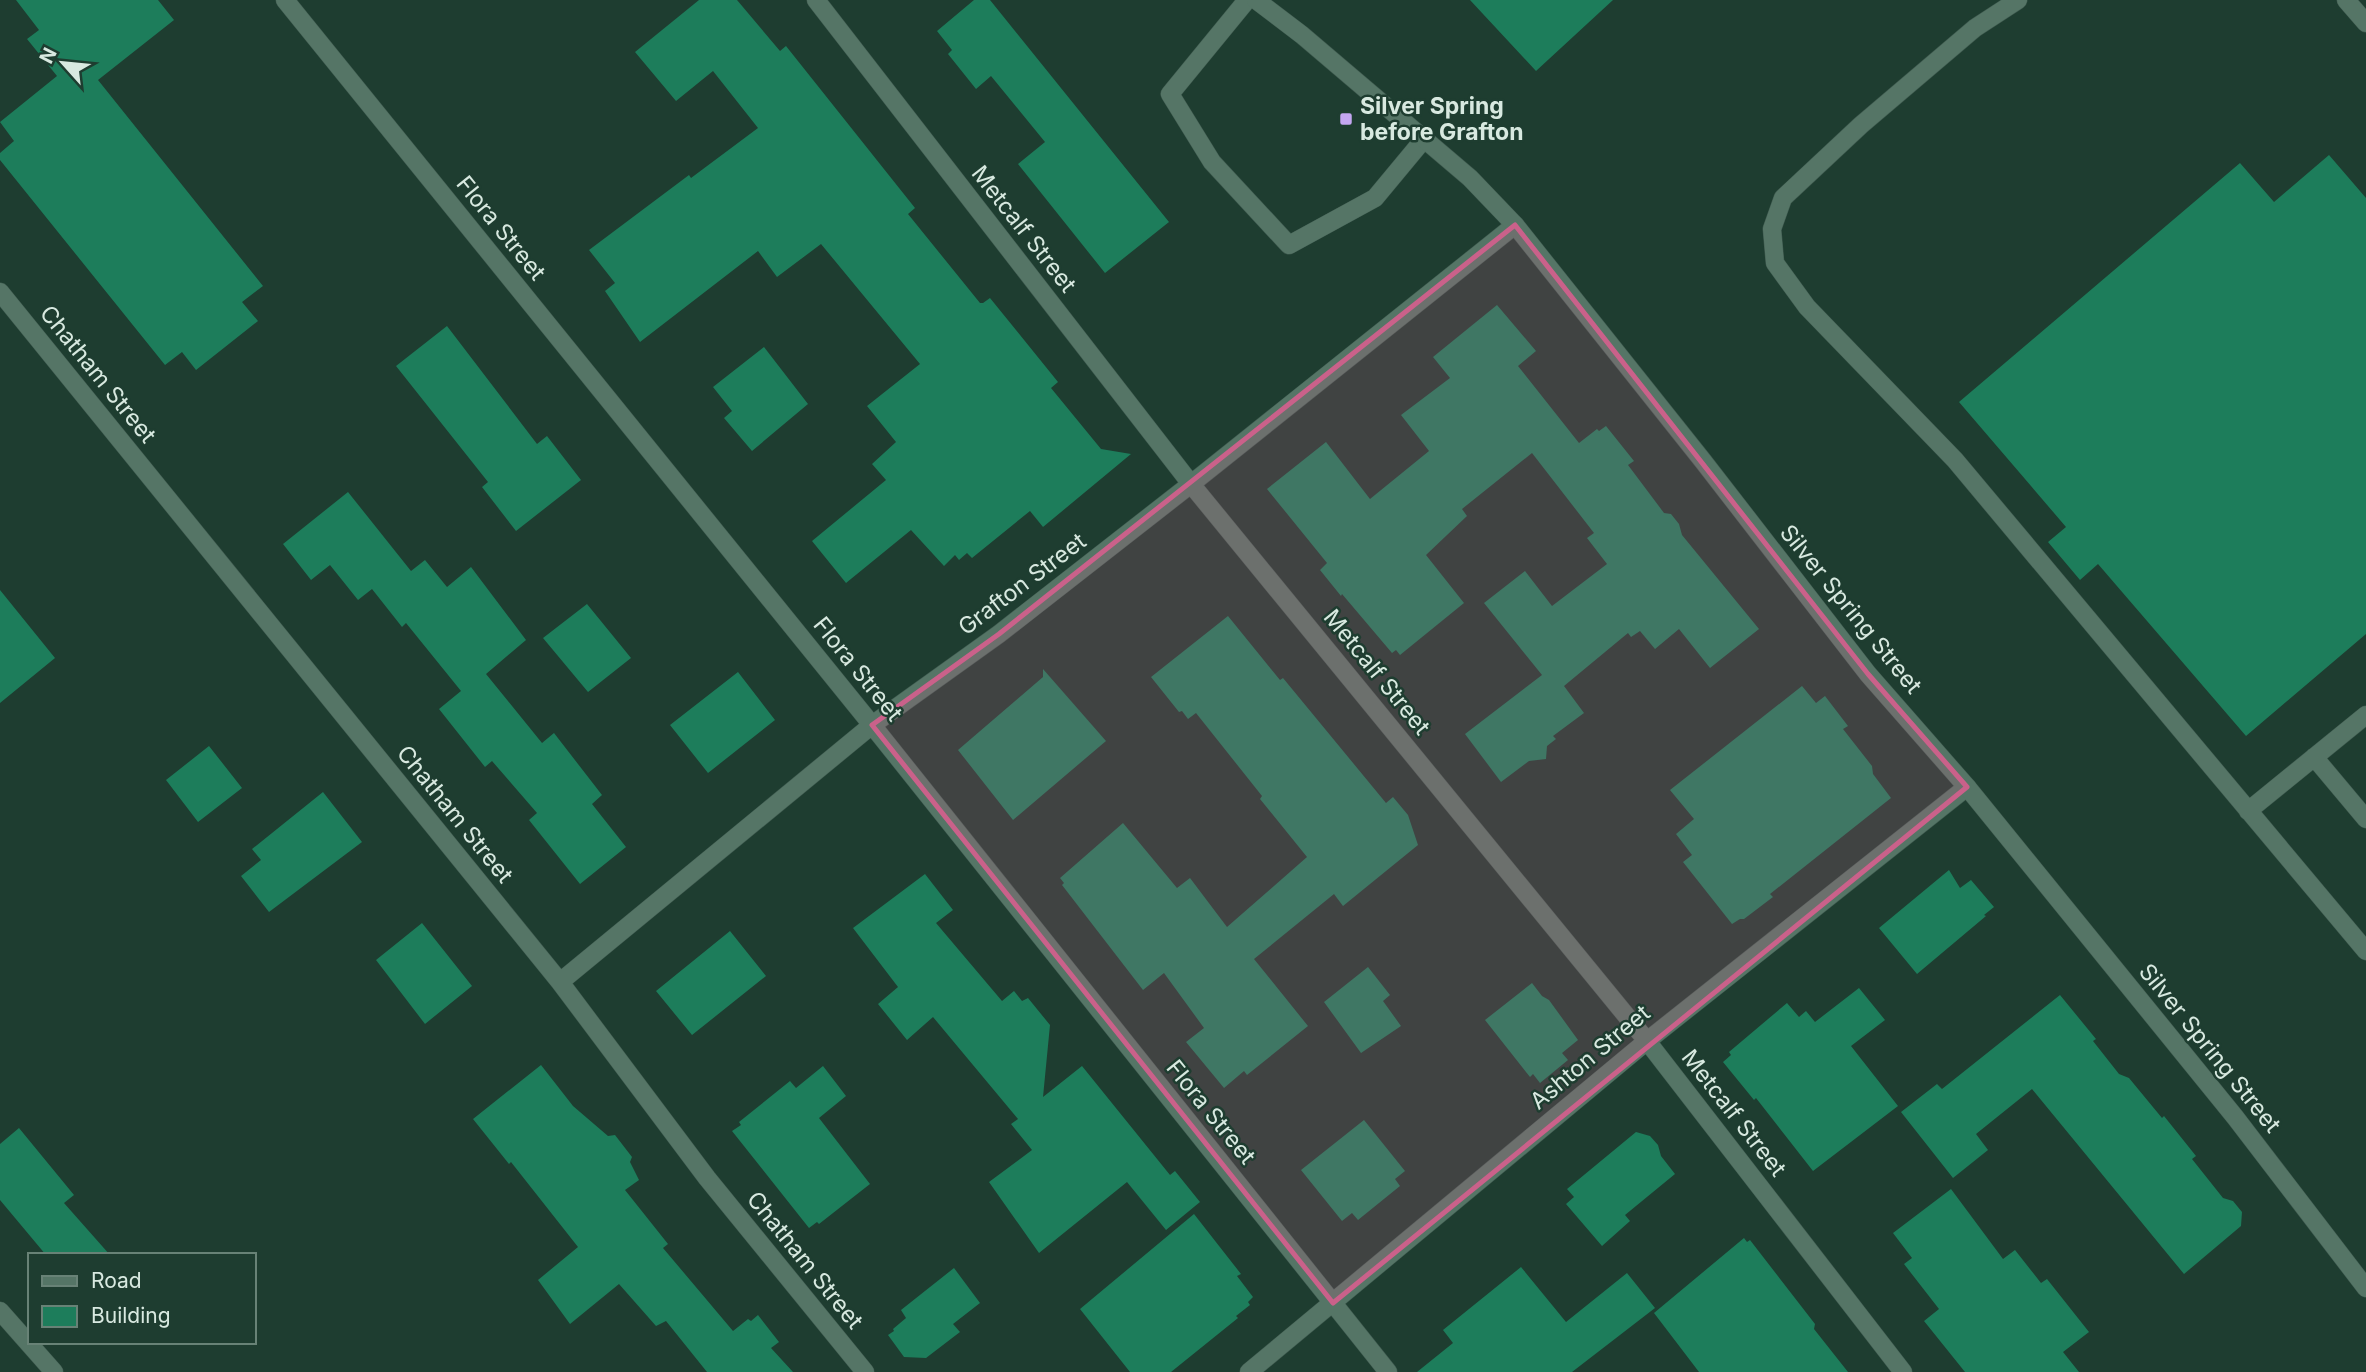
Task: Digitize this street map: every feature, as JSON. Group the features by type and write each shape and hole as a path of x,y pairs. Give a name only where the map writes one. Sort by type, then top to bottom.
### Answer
{"street":[{"name":"Flora Street","path":"285,0 872,726 1388,1372"},
{"name":"Metcalf Street","path":"816,0 1191,484 1647,1041 1903,1372"},
{"path":"1247,0 1170,94 1212,162 1289,246 1375,198 1424,139"},
{"name":"Silver Spring Street","path":"1256,0 1302,35 1470,178 1515,225 1868,674 1967,786 2235,1117 2366,1288"},
{"path":"2018,0 1975,28 1861,125 1783,198 1772,229 1775,263 1807,307 1955,460 2366,951"},
{"path":"2346,0 2366,23"},
{"name":"Grafton Street","path":"560,982 872,726 999,634 1515,225"},
{"name":"Chatham Street","path":"0,292 560,982 707,1178 865,1372"},
{"path":"2248,811 2366,715"},
{"path":"2314,757 2366,819"},
{"name":"Ashton Street","path":"1249,1372 1647,1041 1967,786"},
{"path":"0,1311 28,1343"},
{"path":"29,1344 54,1372"}],"highlighted area":[{"path":"1515,225 1868,674 1967,787 1333,1303 872,725 999,634"}],"building":[{"path":"16,0 158,0 174,20 98,80 263,286 242,302 258,321 196,370 182,352 165,365 0,160 0,153 14,141 0,122 57,76 27,39 39,30"},
{"path":"699,0 737,0 780,51 786,46 915,208 908,214 980,303 990,298 1058,382 1051,388 1101,449 1131,454 1043,527 1030,511 972,558 967,553 959,560 955,555 944,566 911,530 846,583 812,541 886,480 872,464 896,442 867,406 920,364 821,244 777,277 758,251 640,342 605,291 615,283 589,250 689,175 691,178 758,128 713,71 676,101 635,52"},
{"path":"974,0 990,0 1169,222 1105,273 1018,164 1045,142 991,76 976,89 948,54 952,50 937,31"},
{"path":"1470,0 1613,0 1536,71"},
{"path":"2329,155 2366,198 2366,634 2246,736 2098,564 2080,580 2048,542 2066,527 1959,402 2240,163 2274,202"},
{"path":"1497,305 1536,351 1518,366 1579,443 1597,429 1599,431 1606,426 1634,461 1628,465 1664,513 1671,514 1679,524 1682,535 1759,629 1710,668 1679,629 1655,649 1640,631 1631,637 1628,633 1564,686 1584,713 1553,736 1556,739 1547,746 1546,759 1529,761 1501,782 1465,734 1542,675 1484,603 1525,571 1552,606 1607,564 1587,538 1594,533 1532,453 1462,509 1467,516 1426,555 1464,603 1400,655 1396,650 1392,653 1320,570 1327,563 1267,489 1326,442 1370,499 1429,451 1401,415 1450,378 1433,357"},
{"path":"447,326 537,444 547,436 581,480 516,531 482,487 488,482 396,366"},
{"path":"764,347 808,404 752,451 724,418 732,411 713,387"},
{"path":"348,492 411,571 425,560 447,587 471,567 526,640 486,674 542,743 554,733 602,795 592,804 626,847 580,884 529,820 537,813 492,761 485,767 439,709 461,691 406,623 402,627 372,589 358,600 330,565 311,580 283,544"},
{"path":"0,590 55,658 0,703"},
{"path":"587,604 631,658 588,692 543,638"},
{"path":"1228,616 1386,803 1393,797 1408,815 1418,845 1343,906 1334,894 1254,959 1308,1026 1247,1075 1244,1071 1224,1088 1186,1042 1204,1028 1164,973 1143,990 1062,885 1064,883 1060,878 1123,823 1177,888 1190,878 1227,927 1307,857 1196,713 1188,719 1182,711 1179,712 1151,677"},
{"path":"1043,669 1106,741 1013,820 958,750 1043,677"},
{"path":"738,672 775,720 708,773 670,725"},
{"path":"1802,686 1816,703 1825,696 1848,726 1843,729 1872,766 1873,774 1891,798 1770,894 1773,897 1744,919 1732,924 1683,862 1692,855 1676,834 1694,819 1670,790"},
{"path":"209,746 242,788 198,822 166,780"},
{"path":"323,792 362,842 269,912 241,876 261,860 252,849"},
{"path":"1949,870 1960,888 1971,880 1994,907 1917,974 1879,928"},
{"path":"925,874 953,910 936,923 1002,1001 1014,991 1022,1001 1028,998 1050,1025 1043,1097 1082,1066 1170,1175 1175,1171 1200,1202 1166,1230 1127,1182 1039,1253 989,1182 1032,1150 1011,1124 1018,1119 933,1017 907,1040 878,1004 898,987 853,928"},
{"path":"422,923 472,986 425,1024 376,960"},
{"path":"730,931 766,976 692,1035 656,991"},
{"path":"1368,967 1390,995 1383,1001 1401,1026 1361,1053 1324,1002"},
{"path":"1532,983 1542,996 1549,1000 1578,1040 1562,1053 1568,1060 1540,1083 1533,1074 1530,1077 1485,1020"},
{"path":"1859,988 1885,1020 1851,1046 1898,1106 1813,1171 1756,1098 1754,1100 1723,1062 1731,1055 1729,1052 1787,1003 1799,1017 1806,1011 1815,1022"},
{"path":"2060,995 2096,1039 2093,1041 2119,1074 2129,1078 2162,1118 2164,1116 2196,1156 2192,1159 2223,1198 2233,1201 2242,1212 2241,1226 2184,1274 2032,1089 1976,1134 1988,1150 1953,1178 1901,1112 1937,1084 1942,1089"},
{"path":"541,1065 573,1106 608,1136 615,1135 632,1157 630,1162 639,1180 625,1190 668,1244 663,1248 733,1331 758,1315 779,1342 771,1348 793,1372 707,1372 666,1321 656,1326 619,1284 570,1324 538,1280 578,1247 511,1162 509,1164 473,1119"},
{"path":"823,1066 846,1096 819,1118 870,1184 819,1224 817,1222 809,1228 732,1131 741,1125 739,1122 790,1081 796,1088"},
{"path":"1364,1120 1405,1171 1395,1179 1400,1186 1358,1220 1352,1213 1342,1221 1301,1170"},
{"path":"19,1128 74,1195 64,1203 108,1253 44,1253 0,1200 0,1144"},
{"path":"1636,1132 1650,1136 1675,1174 1625,1215 1630,1221 1602,1246 1566,1204 1574,1197 1567,1189"},
{"path":"1951,1189 2003,1259 2015,1250 2041,1283 2047,1279 2089,1332 2063,1352 2079,1372 1965,1372 1924,1321 1939,1309 1904,1264 1912,1258 1893,1233"},
{"path":"1194,1214 1241,1274 1237,1276 1253,1297 1248,1302 1250,1305 1236,1316 1238,1318 1171,1372 1130,1372 1080,1309"},
{"path":"1744,1238 1747,1242 1750,1240 1815,1324 1814,1329 1848,1372 1699,1372 1654,1313"},
{"path":"1521,1267 1566,1322 1627,1273 1655,1308 1572,1372 1417,1372 1453,1343 1443,1330"},
{"path":"954,1268 980,1303 953,1324 960,1332 926,1358 904,1357 888,1335 906,1318 901,1310"}],"place":[{"name":"Silver Spring before Grafton","path":"1346,119"}]}
